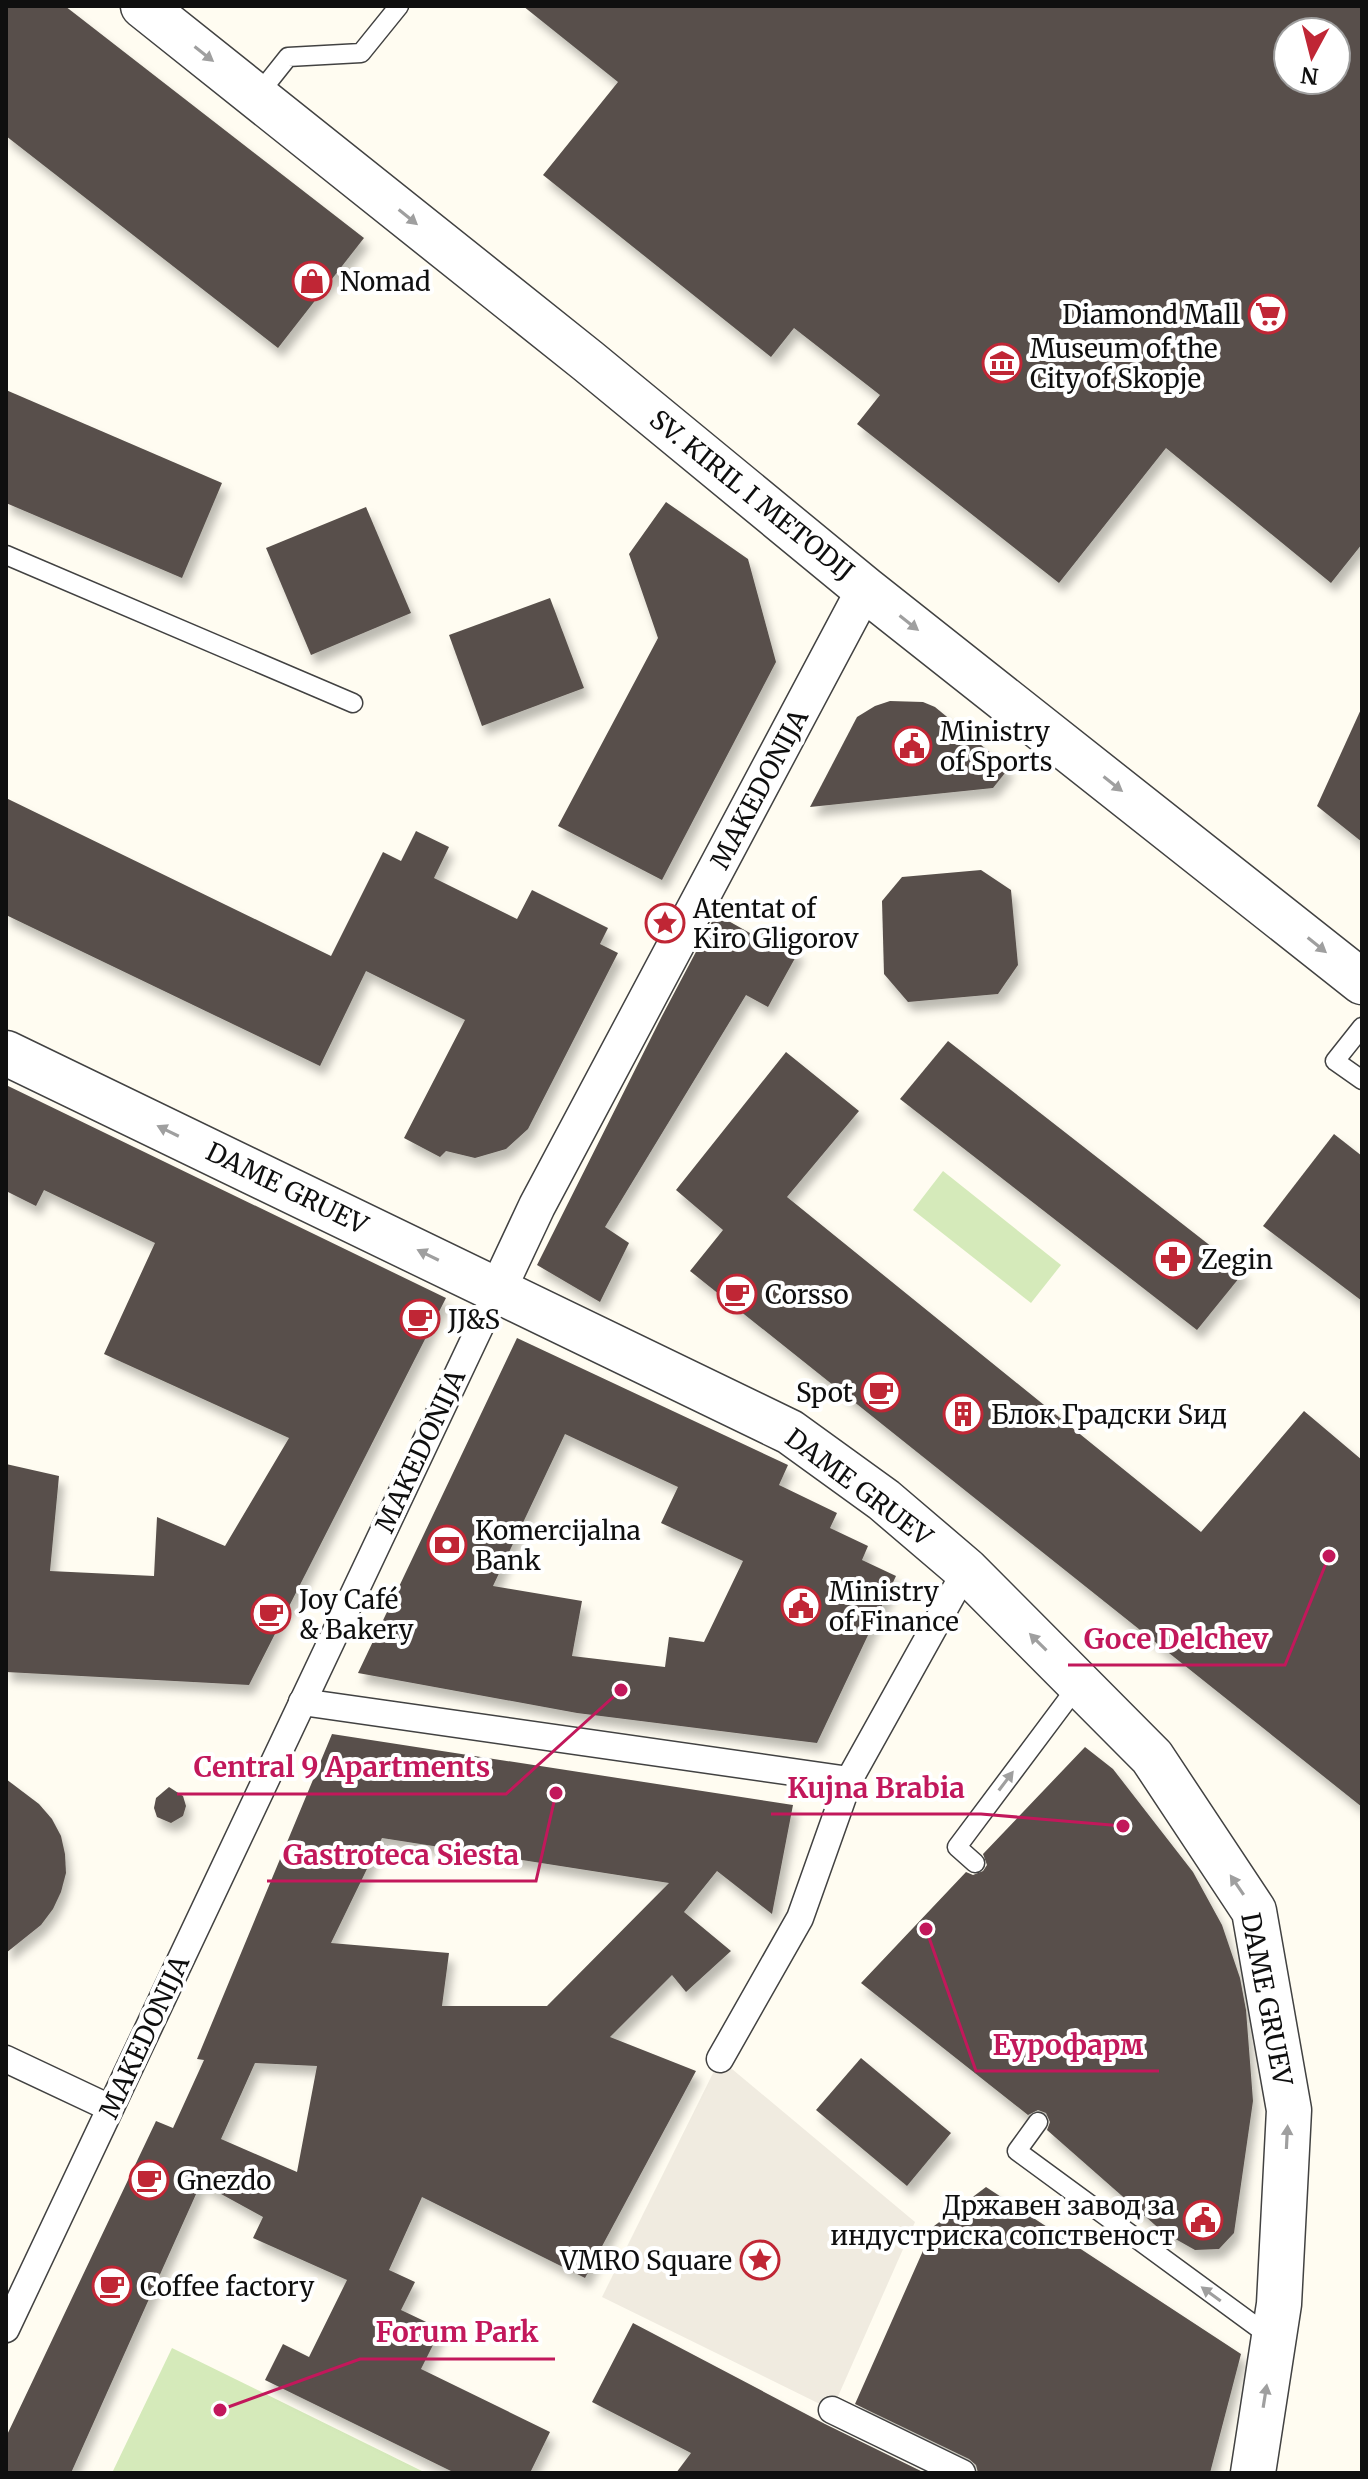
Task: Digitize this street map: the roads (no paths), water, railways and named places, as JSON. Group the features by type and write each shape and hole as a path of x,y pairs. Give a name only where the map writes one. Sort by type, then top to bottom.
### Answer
{"street":[{"name":"SV. KIRIL I METODIJ","path":"143,6 588,361 865,589 1360,978"},
{"name":"MAKEDONIJA","path":"6,2329 537,1206 865,589"},
{"name":"DAME GRUEV","path":"6,1053 790,1432 884,1500 966,1570 1152,1757 1254,1911 1289,2110 1279,2304 1253,2473"},
{"path":"720,2059 800,1918 849,1780 966,1570"},
{"path":"302,1702 849,1780"},
{"path":"6,2059 110,2108"},
{"path":"832,2410 962,2473"}],"lane":[{"path":"257,96 288,57 361,53 399,6"},
{"path":"6,555 353,703"},
{"path":"1362,1027 1335,1061 1362,1080"},
{"path":"975,1863 957,1847 1079,1684"},
{"path":"1038,2122 1017,2151 1274,2340"}],"place":[{"name":"Nomad","path":"312,281"},
{"name":"Diamond Mall","path":"1268,314"},
{"name":"Museum of the City of Skopje","path":"1002,363"},
{"name":"Ministry of Sports","path":"912,746"},
{"name":"Atentat of Kiro Gligorov","path":"665,923"},
{"name":"Zegin","path":"1173,1259"},
{"name":"Corsso","path":"737,1294"},
{"name":"JJ&S","path":"420,1319"},
{"name":"Spot","path":"881,1392"},
{"name":"Блок Градски Sид","path":"963,1414"},
{"name":"Komercijalna Bank","path":"447,1545"},
{"name":"Goce Delchev","path":"1329,1556"},
{"name":"Ministry of Finance","path":"801,1606"},
{"name":"Joy Café & Bakery","path":"271,1614"},
{"name":"Central 9 Apartments","path":"621,1690"},
{"name":"Gastroteca Siesta","path":"556,1793"},
{"name":"Kujna Brabia","path":"1123,1826"},
{"name":"Еурофарм","path":"926,1929"},
{"name":"Gnezdo","path":"149,2180"},
{"name":"Државен завод за индустриска сопственост","path":"1203,2220"},
{"name":"VMRO Square","path":"760,2260"},
{"name":"Coffee factory","path":"112,2286"},
{"name":"Forum Park","path":"220,2410"}]}
